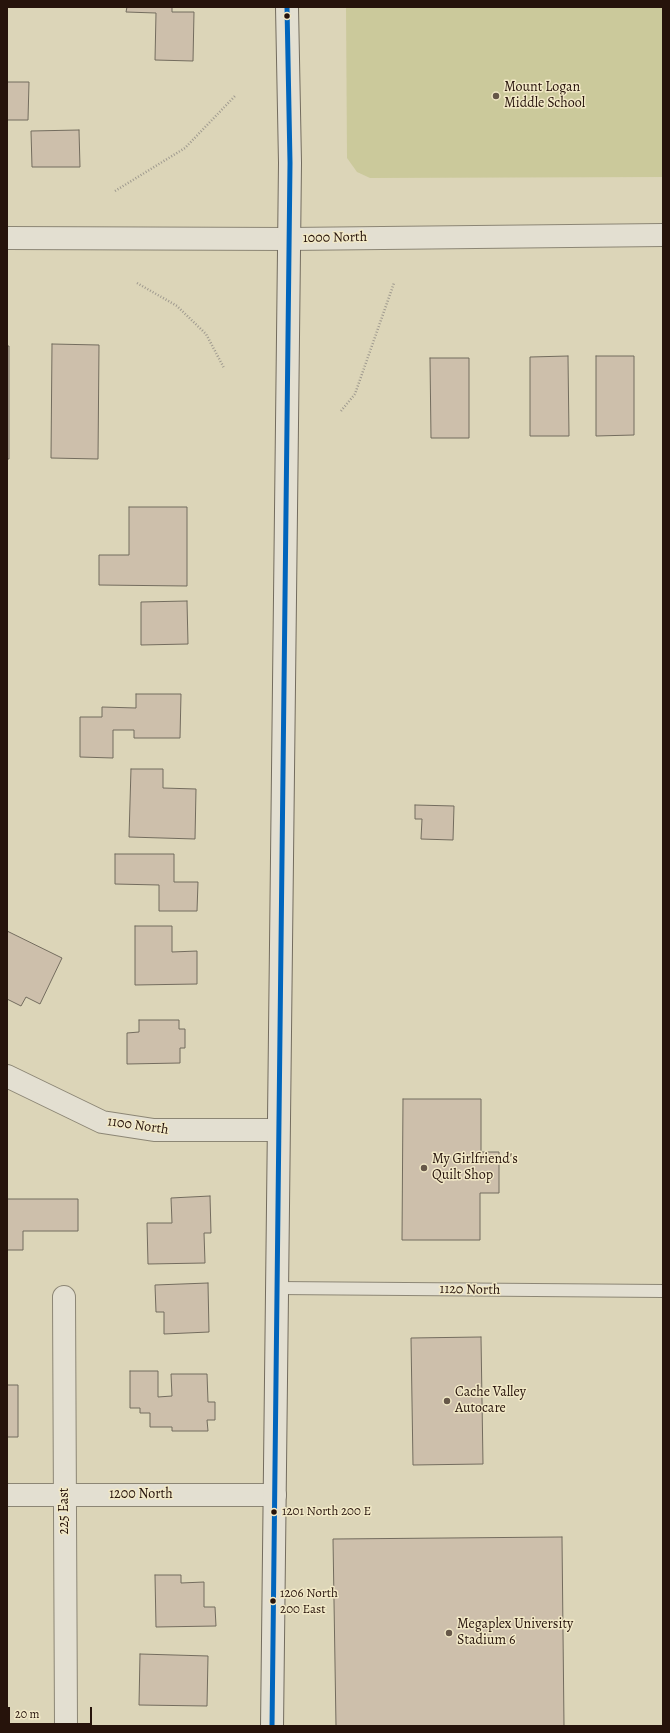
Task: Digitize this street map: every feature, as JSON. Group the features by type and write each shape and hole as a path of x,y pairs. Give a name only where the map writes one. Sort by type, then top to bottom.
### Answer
{"main road":[{"path":"272,1726 290,163 287,7"},
{"name":"1000 North","path":"7,238 289,239 663,235"},
{"name":"1100 North","path":"7,1076 102,1122 154,1130 278,1130"},
{"name":"225 East","path":"64,1297 66,1726"},
{"name":"1200 North","path":"7,1494 275,1495"}],"lane":[{"name":"1120 North","path":"277,1288 663,1291"}],"path":[{"path":"115,191 185,148 235,96"},
{"path":"137,283 177,306 206,334 224,368"},
{"path":"341,411 355,394 394,283"}],"shaded area":[{"name":"Mount Logan Middle School","path":"346,7 663,7 663,177 370,178 357,172 347,158"}],"building":[{"path":"127,7 172,7 172,12 194,12 193,61 155,60 156,13 126,12"},
{"path":"7,82 29,82 28,120 7,120"},
{"path":"79,130 80,167 32,167 31,131"},
{"path":"52,344 99,345 98,459 51,458"},
{"path":"7,346 9,346 9,459 7,459"},
{"path":"568,356 569,436 530,436 530,357"},
{"path":"596,356 634,356 634,435 596,436"},
{"path":"430,358 469,358 469,438 431,438"},
{"path":"129,507 187,507 187,586 99,585 99,555 129,555"},
{"path":"187,601 188,644 141,645 141,602"},
{"path":"136,694 181,694 180,738 134,738 134,730 113,730 113,758 80,757 80,717 102,717 102,707 136,708"},
{"path":"131,769 163,769 163,788 196,789 195,839 129,837"},
{"path":"415,805 454,806 453,840 421,839 422,819 415,819"},
{"path":"115,854 174,854 174,882 198,882 197,911 159,911 159,885 115,884"},
{"path":"135,926 172,926 172,952 197,951 197,984 135,985"},
{"path":"7,931 62,958 40,1004 26,997 21,1006 7,999"},
{"path":"139,1020 179,1020 179,1029 185,1029 185,1048 180,1048 180,1063 127,1064 127,1033 139,1032"},
{"path":"403,1099 481,1099 481,1152 499,1152 499,1193 480,1193 480,1240 402,1240"},
{"path":"210,1196 211,1233 204,1233 205,1263 148,1264 147,1223 172,1223 171,1198"},
{"path":"7,1199 78,1199 78,1231 23,1231 23,1250 7,1250"},
{"path":"208,1283 209,1332 164,1334 164,1312 156,1312 155,1285"},
{"name":"Cache Valley Autocare","path":"481,1337 483,1464 413,1465 411,1338"},
{"path":"130,1371 158,1371 158,1397 172,1396 171,1374 207,1374 208,1402 215,1402 215,1420 207,1420 208,1431 172,1431 172,1427 150,1427 150,1413 140,1413 140,1408 130,1408"},
{"path":"7,1385 18,1385 18,1437 7,1437"},
{"name":"Megaplex University Stadium 6","path":"562,1537 564,1726 336,1726 333,1539"},
{"path":"155,1575 181,1575 181,1583 204,1582 204,1607 215,1607 216,1626 156,1627"},
{"path":"140,1654 208,1656 207,1706 139,1705"}],"transit line":[{"path":"272,1726 290,163 287,7"}],"place":[{"name":"Mount Logan Middle School","path":"496,96"},
{"name":"My Girlfriend's Quilt Shop","path":"424,1168"},
{"name":"Cache Valley Autocare","path":"447,1401"},
{"name":"1201 North 200 E","path":"274,1512"},
{"name":"1206 North 200 East","path":"273,1601"},
{"name":"Megaplex University Stadium 6","path":"449,1633"}]}
